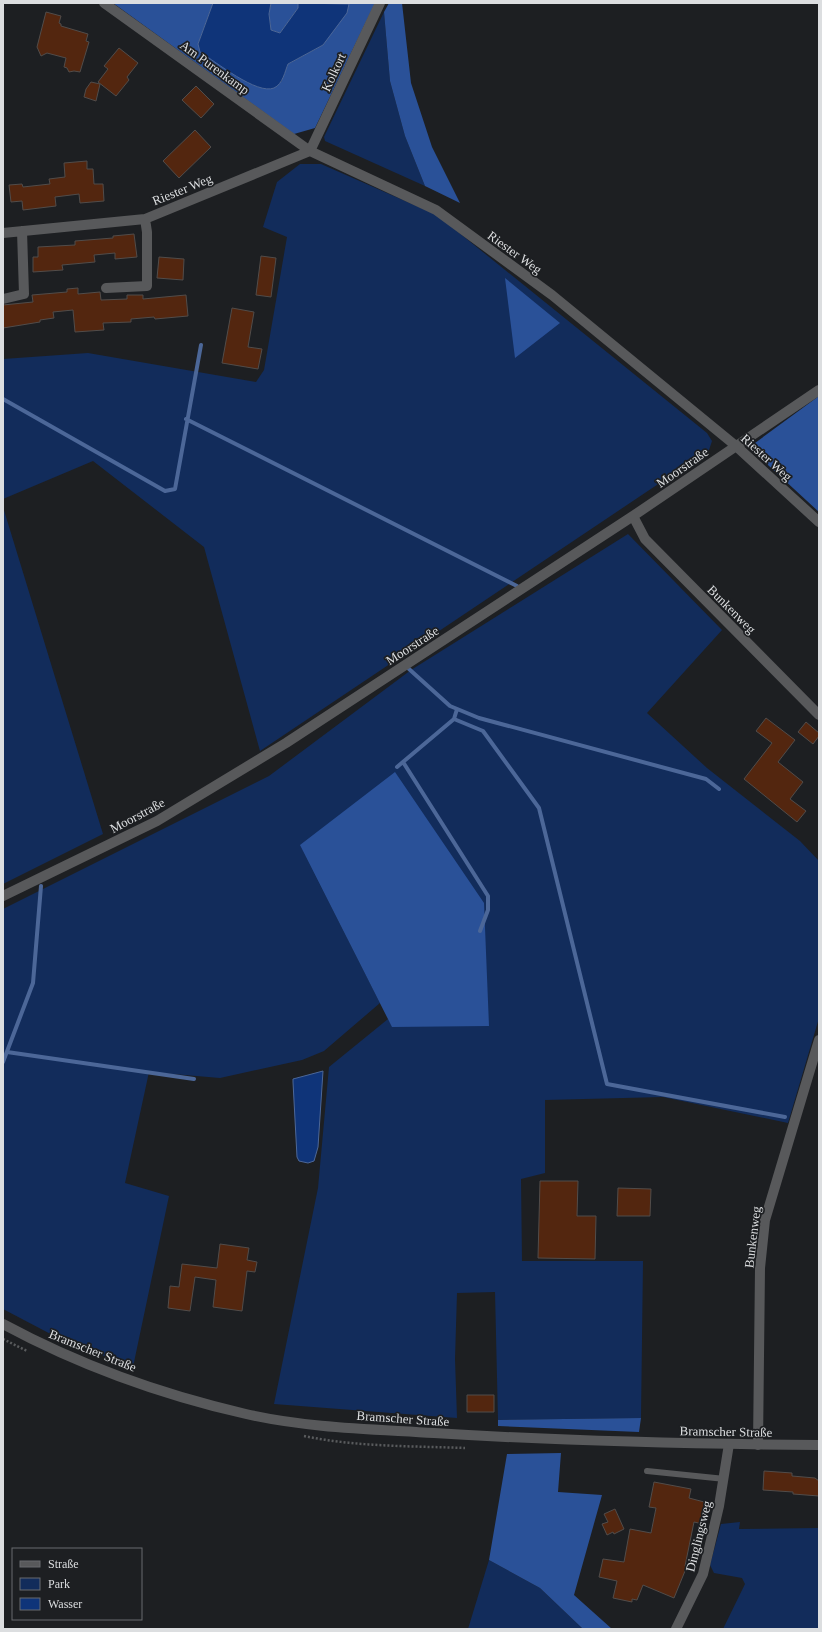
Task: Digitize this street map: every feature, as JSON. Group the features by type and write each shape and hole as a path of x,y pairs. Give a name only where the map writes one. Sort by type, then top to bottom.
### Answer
{"street":[{"name":"Am Purenkamp","path":"104,3 310,151"},
{"name":"Kolkort","path":"310,151 380,3"},
{"name":"Riester Weg","path":"3,233 145,218 310,151 436,210 552,295 736,446 819,522"},
{"name":"Riester Weg","path":"106,288 147,286 147,232 145,218"},
{"path":"3,299 24,294 22,231"},
{"name":"Moorstraße","path":"3,896 158,821 286,743 633,516 819,390"},
{"name":"Bunkenweg","path":"633,516 645,540 819,715"},
{"name":"Bunkenweg","path":"758,1445 760,1268 765,1220 819,1040"},
{"name":"Bramscher Straße","path":"3,1324 31,1339 102,1370 175,1395 247,1414 319,1425 464,1435 758,1445 819,1445"},
{"name":"Dinglingsweg","path":"676,1629 703,1574 725,1479 729,1444"}],"lane":[{"path":"647,1471 725,1479"}],"green space":[{"path":"384,12 390,81 405,136 425,186 325,141 324,137"},
{"path":"300,164 321,164 437,215 707,433 712,441 709,450 260,751 204,547 93,461 3,499 3,359 88,353 256,382 264,370 287,237 263,227 277,182"},
{"path":"3,507 103,834 3,884"},
{"path":"628,534 722,630 647,713 707,768 800,841 819,861 819,1018 788,1123 663,1097 545,1100 545,1173 521,1179 522,1261 643,1261 641,1418 498,1420 495,1292 457,1293 455,1359 457,1418 274,1404 318,1188 329,1067 388,1019 393,1027 300,845 380,1003 324,1051 302,1060 220,1078 149,1072 125,1183 169,1196 133,1367 62,1340 3,1309 3,909 269,776 411,670"},
{"path":"740,1522 739,1529 819,1528 819,1629 723,1629 745,1584 742,1578 714,1573 710,1565 721,1524"},
{"path":"489,1560 540,1588 583,1629 468,1629"}],"shaded area":[{"path":"113,3 213,3 198,44 281,82 288,64 323,45 348,3 375,3 315,128 294,134"},
{"path":"271,3 298,3 298,8 280,33 271,30 269,14"},
{"path":"389,3 402,3 411,83 432,147 460,203 425,186 405,136 390,81 384,12"},
{"path":"505,278 560,323 515,358"},
{"path":"819,396 819,512 756,454 754,449 755,443"},
{"path":"395,772 484,903 489,1026 392,1027 300,845"},
{"path":"641,1418 639,1432 498,1426 498,1420"},
{"path":"561,1453 558,1492 602,1495 574,1595 612,1629 583,1629 540,1588 489,1560 507,1454"}],"water":[{"path":"213,3 271,3 269,14 271,30 280,33 298,8 298,3 349,4 347,13 323,45 288,64 280,84 274,88 267,89 247,82 200,52 198,44"},
{"path":"323,1071 318,1147 314,1161 308,1163 299,1161 297,1157 293,1079"}],"building":[{"path":"46,12 61,16 59,23 61,26 88,34 86,41 89,42 80,72 69,72 67,68 64,67 66,58 47,53 41,56 37,47"},
{"path":"119,48 138,63 127,77 129,80 116,96 98,82 108,69 104,66"},
{"path":"91,82 100,84 96,101 84,97 86,89"},
{"path":"196,86 214,104 201,118 182,100"},
{"path":"195,130 211,147 179,178 163,161"},
{"path":"87,161 87,169 93,169 94,184 103,184 104,201 80,203 79,194 55,197 56,206 23,210 22,201 11,202 9,185 22,184 23,187 50,184 49,179 65,177 64,163"},
{"path":"134,234 137,257 115,259 115,253 94,255 95,262 62,265 63,270 33,272 33,257 38,257 38,247 75,245 75,241 113,238 113,236"},
{"path":"261,256 276,258 271,297 256,295"},
{"path":"159,257 184,259 183,280 157,278"},
{"path":"78,288 78,294 100,292 101,300 127,299 127,295 143,295 143,299 186,295 188,316 155,319 154,317 131,319 131,322 103,323 104,330 75,332 73,310 53,312 54,318 40,320 40,322 3,328 3,305 33,302 32,295 67,292 67,289"},
{"path":"232,308 254,312 248,347 262,349 258,369 222,363"},
{"path":"766,718 795,740 778,762 803,782 790,799 806,811 797,822 744,779 772,743 756,731"},
{"path":"806,722 819,733 819,736 813,744 798,732"},
{"path":"540,1181 578,1181 577,1216 596,1216 595,1259 538,1258"},
{"path":"618,1188 651,1189 650,1216 617,1216"},
{"path":"220,1244 249,1248 247,1260 257,1262 255,1272 247,1271 242,1311 213,1307 216,1280 195,1277 190,1311 168,1308 170,1286 179,1287 182,1264 217,1268"},
{"path":"467,1395 494,1395 494,1412 467,1412"},
{"path":"764,1471 792,1473 792,1476 815,1478 819,1481 819,1496 793,1494 793,1492 763,1490"},
{"path":"654,1482 691,1489 689,1498 708,1503 703,1524 694,1522 685,1566 687,1566 674,1598 643,1585 637,1600 632,1599 632,1602 613,1598 617,1581 599,1577 603,1559 624,1562 630,1529 651,1533 656,1508 649,1507"},
{"path":"615,1509 624,1529 614,1534 613,1532 607,1535 602,1524 608,1522 604,1514"}],"waterway":[{"path":"3,399 165,491 175,489 201,345"},
{"path":"186,419 517,586"},
{"path":"409,669 450,706 479,718 706,779 719,789"},
{"path":"457,709 454,719 483,731 539,808 607,1084 785,1117"},
{"path":"397,767 454,719"},
{"path":"403,762 488,896 488,910 480,931"},
{"path":"3,1062 33,983 41,886"},
{"path":"7,1052 194,1079"}]}
